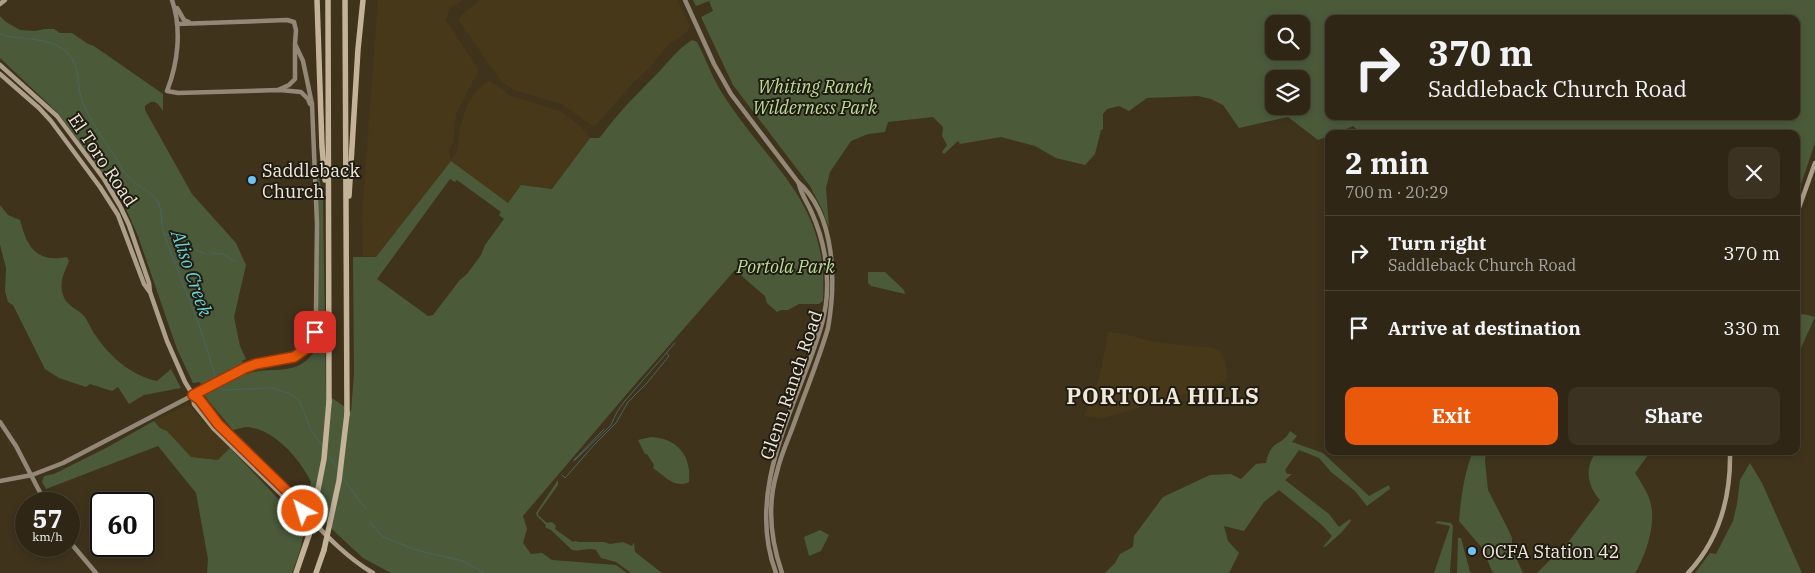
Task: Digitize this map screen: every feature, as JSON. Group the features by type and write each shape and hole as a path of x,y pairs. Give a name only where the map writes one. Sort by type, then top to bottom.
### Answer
{"highway":[{"path":"317,0 322,147 328,220"},
{"path":"296,573 309,535 324,459 329,402 328,0"},
{"path":"316,573 324,550 339,481 347,414 345,0"},
{"path":"346,253 358,50 363,0"}],"main road":[{"path":"0,4 5,0"},
{"name":"Glenn Ranch Road","path":"685,0 714,64 731,94 798,182 806,189 813,201 826,231 832,262 833,292 831,312 824,340 776,473 772,523 774,547 782,573"},
{"path":"172,1 184,20 193,24"},
{"path":"172,1 177,24 175,65 167,91 178,93 277,90 300,92 308,99 312,127"},
{"path":"177,24 290,20 295,25 295,79 289,85 277,90"},
{"path":"0,481 32,475 78,456 245,368 294,357 307,348 313,337 316,310 317,224 311,98 303,60 295,44"},
{"name":"El Toro Road","path":"0,65 56,116 104,179 129,225 150,283 150,292"},
{"name":"El Toro Road","path":"0,74 51,120 118,215 144,284 150,292 172,355 193,395 199,399 229,435 291,495 293,500 350,557 373,573"},
{"path":"1800,205 1815,163"},
{"name":"Glenn Ranch Road","path":"776,573 768,546 766,491 780,439 823,323 828,290 826,265 820,234 798,182"},
{"path":"0,422 16,446 40,492"},
{"path":"1688,573 1707,548 1724,510 1729,486 1730,455"},
{"path":"80,554 96,573"}],"shaded area":[{"path":"378,0 463,0 450,8 446,20 478,69 478,72 456,113 453,142 449,151 451,160 457,150 460,127 468,103 476,91 488,81 511,96 560,111 580,126 590,138 552,189 521,185 508,203 451,161 376,257 363,256 362,215"},
{"path":"480,0 677,0 690,26 688,31 667,46 651,66 631,85 594,127 562,104 514,90 501,81 459,21 461,15"},
{"path":"1108,332 1125,334 1154,342 1214,348 1223,354 1228,377 1221,383 1104,418 1084,416 1099,379"},
{"path":"186,405 190,406 230,448 219,460 191,457 167,431 160,428 154,421"}],"green space":[{"name":"Whiting Ranch Wilderness Park","path":"693,0 1815,0 1815,143 1800,187 1800,130 1358,130 1353,126 1344,130 1325,130 1325,137 1318,140 1288,117 1239,128 1223,105 1211,99 1198,96 1147,98 1129,111 1119,106 1107,109 1103,114 1103,129 1101,130 1095,154 1085,165 1056,158 1035,146 1001,137 960,144 958,141 944,154 942,152 947,145 942,136 943,127 933,117 888,122 885,132 868,134 851,141 830,172 826,188 829,228 810,186 733,85 701,17 713,11 709,1 696,6"},
{"name":"Portola Park","path":"0,16 20,30 54,29 60,33 72,33 163,94 163,111 155,102 145,106 145,110 192,194 236,243 246,265 234,317 240,346 246,359 242,361 247,374 299,366 318,347 318,170 323,200 326,394 351,411 354,374 353,257 376,257 451,161 508,203 521,185 552,189 590,138 599,138 633,98 676,53 692,40 697,42 715,81 740,120 793,188 806,211 816,237 822,266 823,301 819,304 799,304 788,310 777,312 767,303 765,296 735,270 523,516 527,529 523,543 531,554 542,553 552,560 616,565 627,573 391,573 363,558 301,497 309,489 311,482 300,464 286,447 258,429 248,427 233,430 205,396 200,382 193,383 177,349 138,236 123,202 58,113 0,58","holes":["450,179 455,182 457,180 501,212 499,215 504,219 467,274 459,281 433,315 428,316 377,279"]},
{"path":"0,205 8,215 20,220 26,238 34,251 48,258 67,257 69,261 62,286 64,299 84,316 94,334 108,351 130,370 157,381 171,369 181,388 144,395 129,404 118,387 112,391 90,384 86,387 59,378 45,369 13,305 8,302 5,291 6,268 0,245"},
{"path":"868,272 885,272 904,290 905,294 871,286 868,283"},
{"path":"1800,315 1815,317 1800,350"},
{"path":"154,421 160,428 167,431 191,457 218,460 230,448 305,527 300,551 292,573 207,573 208,559 196,493 158,446 46,489 42,482 44,476 54,474 104,449"},
{"path":"1290,431 1297,436 1292,442 1323,453 1369,496 1389,485 1390,489 1367,506 1355,491 1331,472 1319,458 1299,450 1285,470 1287,474 1292,474 1285,480 1329,514 1339,527 1350,519 1351,521 1325,547 1323,547 1332,536 1322,525 1279,490 1264,502 1244,531 1224,526 1228,541 1239,553 1229,573 1105,573 1115,563 1120,554 1133,547 1134,536 1163,497 1210,475 1231,474 1241,479 1256,464 1266,463 1273,446 1287,436"},
{"path":"651,437 668,441 681,450 688,464 689,482 684,484 674,483 653,468 654,465 647,454 645,454 638,440"},
{"path":"1472,455 1486,455 1488,490 1512,538 1512,549 1523,573 1493,573 1482,548 1459,521 1467,468"},
{"path":"1594,455 1648,455 1635,473 1647,494 1652,509 1649,538 1639,566 1635,573 1537,573 1570,540 1600,500 1590,483 1589,470"},
{"path":"1750,463 1762,483 1802,573 1695,573 1710,553 1716,554 1733,521 1740,480"},
{"path":"558,480 558,485 538,515 547,523 552,522 556,526 555,529 573,542 604,542 610,544 623,542 632,546 634,542 635,552 662,573 631,573 616,562 601,558 596,550 572,550 551,530 545,527 546,525 536,513"},
{"path":"1438,521 1451,523 1453,526 1450,573 1434,573 1450,526 1435,523"},
{"path":"820,530 829,535 821,551 809,556 804,537"},
{"path":"1458,538 1461,538 1470,572 1472,573 1457,573"}],"waterway":[{"name":"Aliso Creek","path":"0,34 48,42 63,49 70,55 76,69 82,100 92,121 128,177 149,193 159,204 164,234 199,325 217,381"},
{"path":"165,234 174,236 189,247 206,254"},
{"path":"211,253 224,254 235,262"},
{"path":"574,461 611,425 624,402 675,343"},
{"path":"562,475 565,478 616,423 628,402 647,383 669,356 667,353"},
{"name":"Aliso Creek","path":"219,385 223,390 272,388 291,394 300,402 311,430 323,447"},
{"path":"574,460 604,429"},
{"name":"Aliso Creek","path":"326,452 338,469"},
{"name":"Aliso Creek","path":"342,477 366,509"},
{"name":"Aliso Creek","path":"370,522 382,536 416,550 463,561 484,573"}],"place":[{"name":"Saddleback Church","path":"252,180"},
{"name":"OCFA Station 42","path":"1472,551"}],"district":[{"name":"PORTOLA HILLS","path":"1163,395"}],"route":[{"path":"303,511 291,495 218,424 199,399 193,395 245,368 294,357 307,348 315,332"}]}
